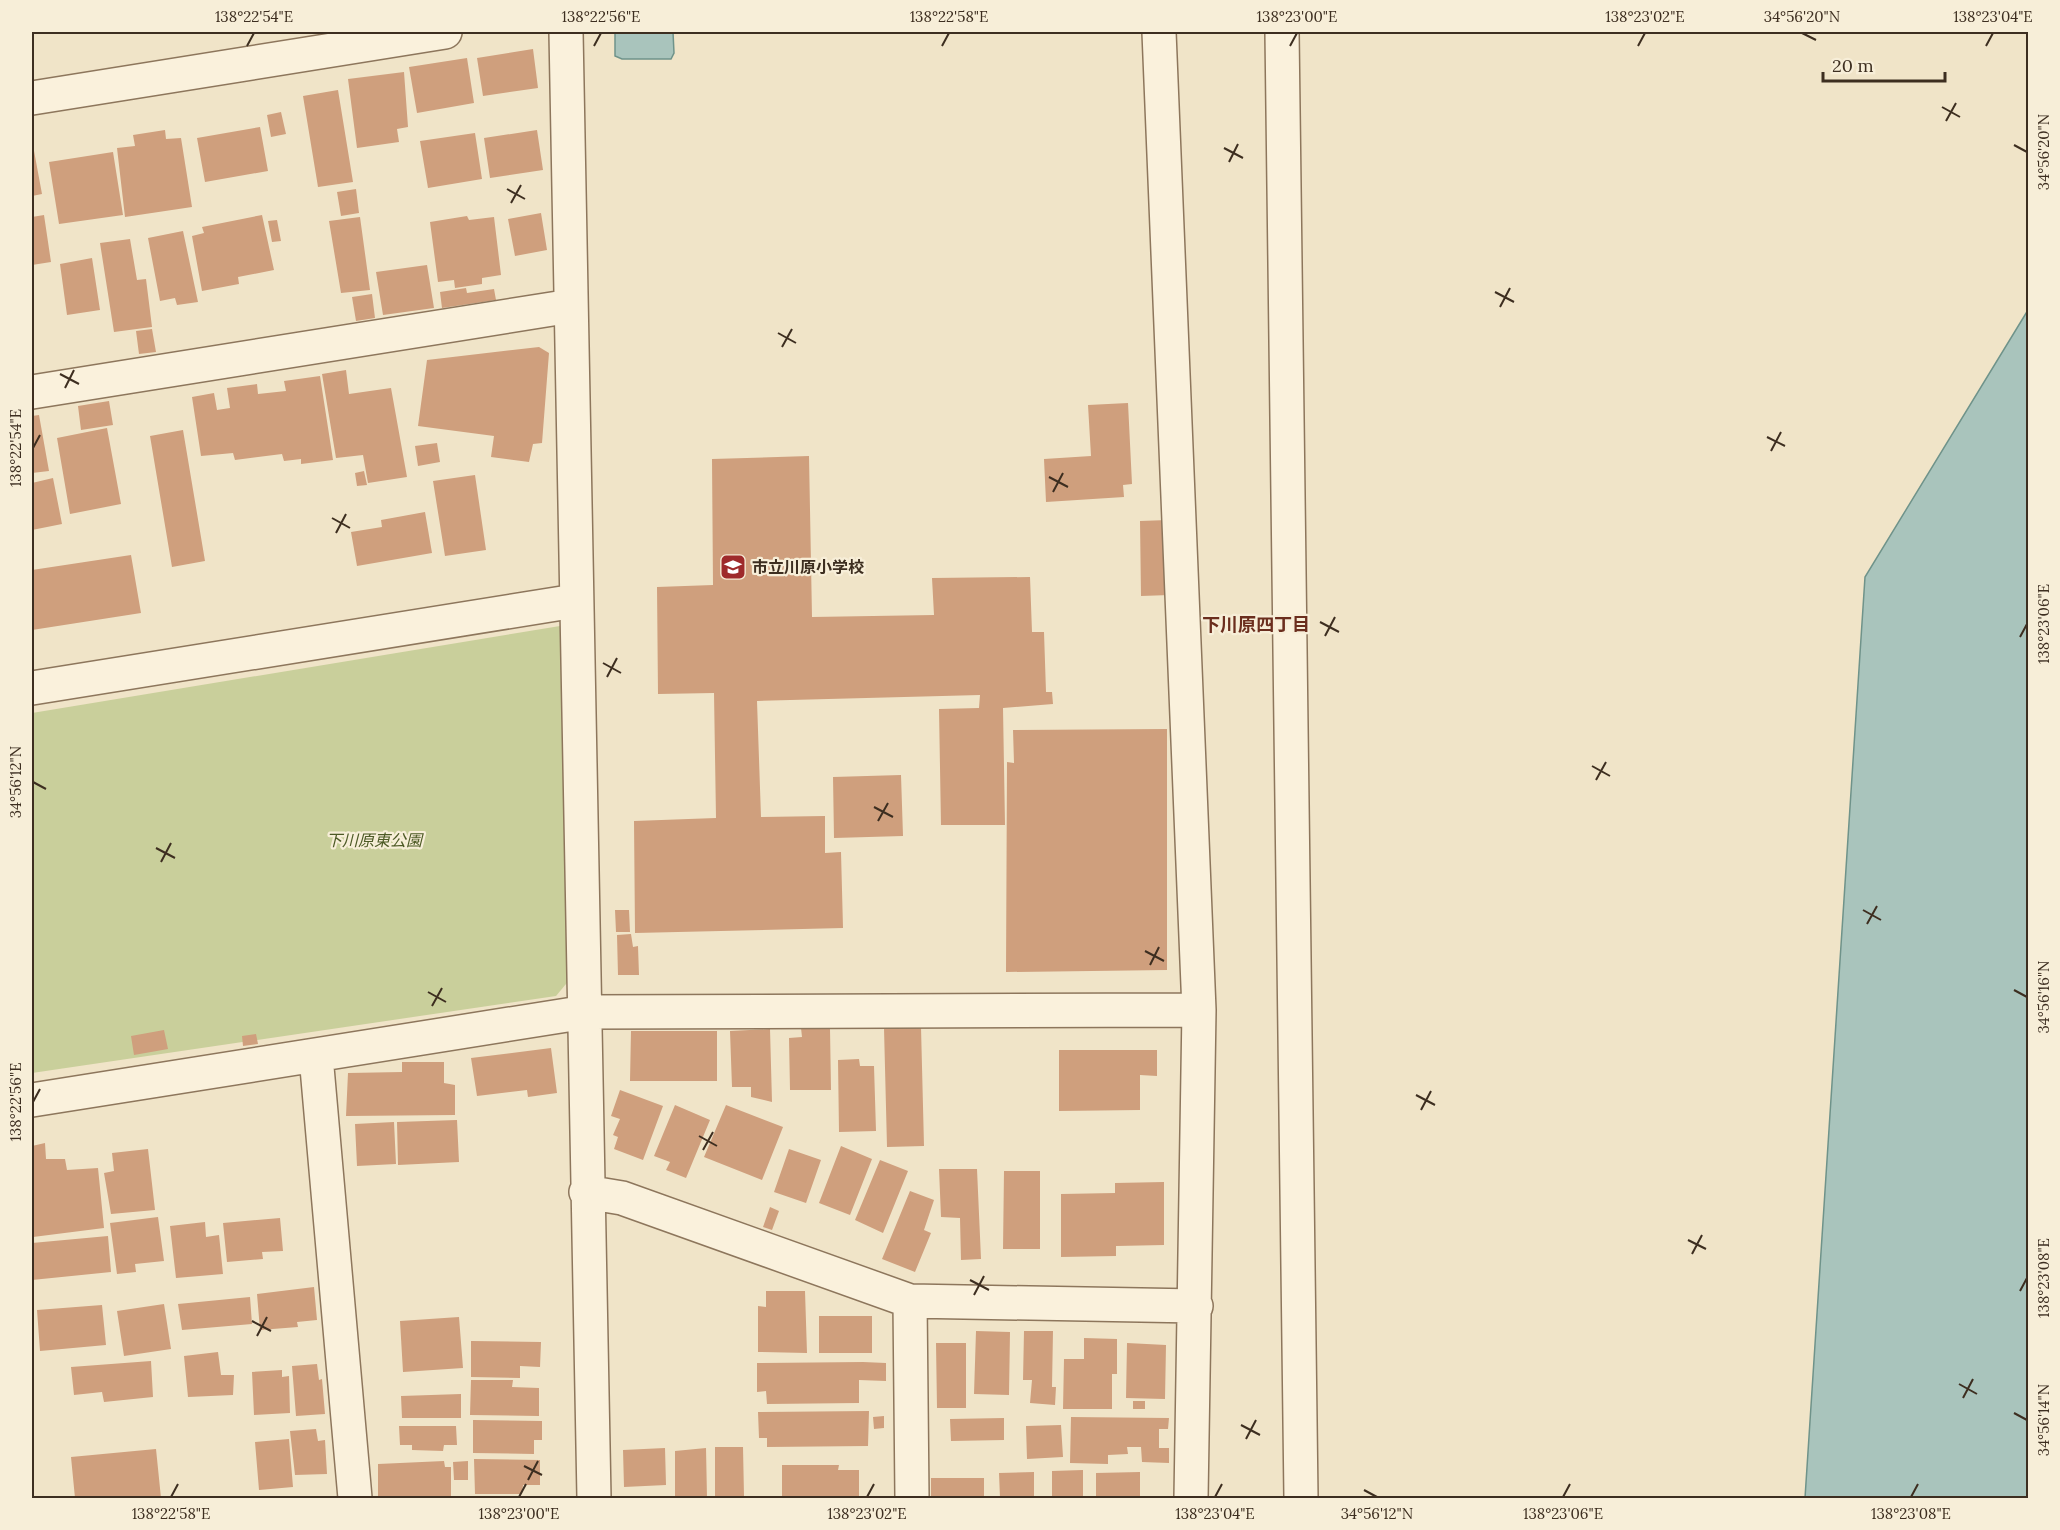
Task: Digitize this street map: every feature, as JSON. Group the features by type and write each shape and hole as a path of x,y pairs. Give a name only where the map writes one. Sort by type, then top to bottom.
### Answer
{"street":[{"path":"32,98 445,32"},
{"path":"566,32 575,601 586,1012 586,1192 594,1498"},
{"path":"1159,32 1199,1010 1196,1306 1191,1498"},
{"path":"1282,32 1301,1498"},
{"path":"32,392 571,306"},
{"path":"32,688 575,601"},
{"path":"32,1100 586,1012 1199,1010"},
{"path":"316,1056 355,1498"},
{"path":"586,1192 622,1198 910,1301 1196,1306"},
{"path":"910,1301 912,1498"}],"green space":[{"name":"下川原東公園","path":"560,626 571,978 556,996 32,1073 32,713"}],"water":[{"path":"615,32 673,32 674,53 671,59 622,59 615,56"},
{"path":"2028,310 2028,1498 1805,1498 1865,577"}],"building":[{"path":"533,49 538,88 483,96 477,58"},
{"path":"467,58 474,103 417,113 409,67"},
{"path":"404,72 408,127 397,129 399,142 357,148 348,79"},
{"path":"338,90 353,182 318,187 303,96"},
{"path":"281,112 286,134 271,137 267,115"},
{"path":"260,127 268,171 205,182 197,138"},
{"path":"165,130 166,139 181,138 192,207 125,217 117,148 135,146 133,135"},
{"path":"537,130 543,170 490,178 484,138"},
{"path":"475,133 482,179 428,188 420,141"},
{"path":"32,140 42,194 32,196"},
{"path":"113,152 123,215 59,224 49,162"},
{"path":"356,189 359,213 341,216 337,192"},
{"path":"541,213 547,250 515,256 508,219"},
{"path":"44,215 51,262 32,265 32,217"},
{"path":"262,215 274,270 238,277 239,284 202,291 192,236 204,233 202,227"},
{"path":"467,216 469,220 494,217 501,275 482,278 482,284 455,288 454,280 438,282 430,222"},
{"path":"360,217 370,290 341,293 329,221"},
{"path":"277,220 281,241 272,242 268,221"},
{"path":"183,231 198,302 177,305 175,298 160,301 148,238"},
{"path":"130,239 137,280 146,279 152,327 114,332 100,243"},
{"path":"92,258 100,310 67,315 60,264"},
{"path":"427,265 434,308 383,315 376,272"},
{"path":"466,288 467,293 494,289 496,300 442,308 440,292"},
{"path":"372,294 375,318 356,321 352,297"},
{"path":"152,329 156,352 139,354 136,331"},
{"path":"539,347 549,353 542,443 533,444 529,462 491,457 494,436 418,426 427,360"},
{"path":"346,370 349,394 391,388 407,477 368,483 363,455 336,458 322,374"},
{"path":"320,376 333,460 301,464 301,459 284,461 282,454 235,460 233,453 201,456 192,397 214,393 217,410 230,408 227,388 257,384 258,394 286,391 284,381"},
{"path":"109,401 113,425 81,430 78,406"},
{"path":"1128,403 1132,484 1123,485 1124,497 1046,502 1044,459 1091,456 1088,405"},
{"path":"39,415 49,471 32,473 32,416"},
{"path":"107,428 121,504 70,514 57,438"},
{"path":"183,430 205,561 172,567 150,436"},
{"path":"437,443 440,462 418,466 415,446"},
{"path":"809,456 812,617 934,615 932,578 1030,577 1032,632 1044,632 1046,692 1052,692 1053,704 1003,708 1005,825 941,825 939,709 979,708 980,695 757,701 761,817 825,816 825,853 841,852 843,928 635,933 634,821 716,818 714,693 658,694 657,587 713,585 712,459"},
{"path":"364,471 367,485 357,486 355,473"},
{"path":"475,475 486,550 445,556 433,481"},
{"path":"53,478 62,524 32,530 32,483"},
{"path":"425,512 432,553 357,566 351,532 382,527 381,520"},
{"path":"1168,520 1170,595 1141,596 1140,521"},
{"path":"131,555 141,613 32,630 32,570"},
{"path":"1167,729 1167,970 1006,972 1007,762 1014,763 1013,730"},
{"path":"901,775 903,836 834,838 833,777"},
{"path":"615,910 629,910 630,932 616,932"},
{"path":"631,934 633,947 638,946 639,975 618,975 617,935"},
{"path":"921,1027 924,1146 887,1147 884,1028"},
{"path":"801,1028 830,1029 831,1090 790,1090 789,1038 802,1037"},
{"path":"770,1029 772,1102 751,1097 751,1087 732,1087 730,1031"},
{"path":"164,1030 168,1049 134,1055 131,1036"},
{"path":"631,1031 717,1031 717,1081 630,1081"},
{"path":"256,1034 258,1044 243,1046 242,1036"},
{"path":"551,1048 557,1093 528,1097 527,1090 477,1096 471,1058"},
{"path":"1059,1050 1157,1050 1157,1076 1140,1075 1140,1110 1059,1111"},
{"path":"859,1059 860,1066 874,1066 876,1131 839,1132 838,1060"},
{"path":"402,1062 444,1062 444,1083 455,1085 455,1115 346,1116 348,1073 402,1072"},
{"path":"620,1090 663,1106 643,1160 614,1149 618,1137 613,1135 620,1119 611,1116"},
{"path":"675,1105 710,1120 686,1178 666,1170 670,1162 654,1156"},
{"path":"726,1105 783,1127 762,1180 704,1157"},
{"path":"457,1120 459,1162 398,1165 397,1122"},
{"path":"394,1122 396,1164 357,1166 355,1124"},
{"path":"45,1143 46,1159 65,1159 67,1170 98,1168 104,1228 33,1237 32,1146"},
{"path":"841,1146 872,1159 850,1215 819,1203"},
{"path":"148,1149 155,1210 111,1214 104,1173 114,1171 112,1153"},
{"path":"789,1149 821,1160 806,1203 774,1192"},
{"path":"880,1160 908,1171 883,1233 855,1220"},
{"path":"939,1169 977,1169 981,1259 961,1260 960,1218 941,1217"},
{"path":"1004,1171 1040,1171 1040,1249 1003,1249"},
{"path":"1164,1182 1164,1245 1116,1246 1116,1256 1061,1257 1061,1194 1115,1193 1115,1183"},
{"path":"910,1191 934,1200 924,1230 931,1233 915,1272 882,1259"},
{"path":"770,1207 779,1211 772,1230 763,1227"},
{"path":"158,1217 164,1261 135,1264 136,1272 117,1274 110,1223"},
{"path":"280,1218 283,1251 262,1252 263,1259 227,1262 223,1223"},
{"path":"205,1222 206,1237 219,1235 223,1274 176,1278 170,1226"},
{"path":"108,1236 111,1272 32,1280 32,1243"},
{"path":"314,1287 317,1320 297,1322 298,1327 260,1330 257,1294"},
{"path":"766,1291 805,1291 807,1353 758,1352 758,1306 766,1307"},
{"path":"250,1297 252,1324 182,1330 178,1304"},
{"path":"164,1304 171,1349 124,1356 117,1311"},
{"path":"102,1305 106,1345 40,1351 37,1310"},
{"path":"819,1316 872,1316 872,1353 819,1353"},
{"path":"459,1317 463,1368 403,1372 400,1321"},
{"path":"976,1331 1010,1332 1009,1395 974,1394"},
{"path":"1024,1331 1053,1331 1052,1387 1056,1387 1055,1405 1030,1403 1032,1380 1023,1380"},
{"path":"1084,1338 1117,1339 1117,1374 1112,1374 1112,1409 1063,1409 1064,1359 1084,1359"},
{"path":"471,1341 541,1342 540,1367 520,1366 520,1378 471,1377"},
{"path":"936,1343 966,1343 966,1408 937,1408"},
{"path":"1127,1343 1166,1345 1165,1399 1126,1398"},
{"path":"218,1352 221,1375 234,1375 233,1395 188,1397 184,1356"},
{"path":"151,1361 153,1397 104,1402 102,1392 74,1395 71,1367"},
{"path":"757,1363 886,1363 886,1381 859,1380 859,1403 767,1404 766,1391 757,1392"},
{"path":"317,1364 319,1380 322,1379 325,1414 296,1416 292,1366"},
{"path":"282,1370 282,1377 289,1376 290,1413 254,1415 252,1372"},
{"path":"471,1380 513,1380 512,1387 539,1388 539,1416 470,1415"},
{"path":"461,1394 461,1418 402,1418 401,1396"},
{"path":"1133,1401 1145,1401 1145,1409 1133,1409"},
{"path":"869,1411 868,1446 767,1447 767,1438 759,1438 758,1412"},
{"path":"884,1416 884,1428 874,1429 873,1417"},
{"path":"1071,1417 1169,1418 1168,1429 1159,1429 1159,1448 1169,1448 1169,1463 1142,1462 1141,1447 1127,1447 1128,1454 1108,1455 1108,1464 1070,1463"},
{"path":"1004,1418 1004,1440 951,1441 950,1419"},
{"path":"473,1420 542,1421 542,1440 534,1440 534,1454 473,1453"},
{"path":"1061,1425 1063,1457 1027,1459 1026,1426"},
{"path":"399,1426 456,1426 457,1445 444,1445 443,1451 412,1450 412,1445 400,1445"},
{"path":"316,1429 318,1441 325,1440 327,1474 295,1475 290,1431"},
{"path":"289,1439 293,1487 259,1490 255,1442"},
{"path":"715,1447 743,1447 744,1496 715,1497"},
{"path":"665,1448 666,1485 624,1487 623,1450"},
{"path":"706,1448 707,1498 675,1498 675,1451"},
{"path":"156,1449 161,1498 75,1498 71,1457"},
{"path":"474,1459 540,1460 540,1485 523,1485 522,1494 475,1494"},
{"path":"444,1461 445,1467 451,1467 451,1498 378,1498 378,1464"},
{"path":"468,1461 468,1480 454,1480 453,1462"},
{"path":"782,1465 839,1465 838,1470 859,1470 859,1498 782,1498"},
{"path":"1083,1470 1083,1498 1052,1498 1052,1471"},
{"path":"1034,1472 1034,1498 1000,1498 999,1473"},
{"path":"1140,1472 1140,1498 1096,1498 1096,1473"},
{"path":"931,1478 984,1478 984,1498 931,1498"}],"place":[{"name":"市立川原小学校","path":"733,567"}],"district":[{"name":"下川原四丁目","path":"1256,624"}]}
